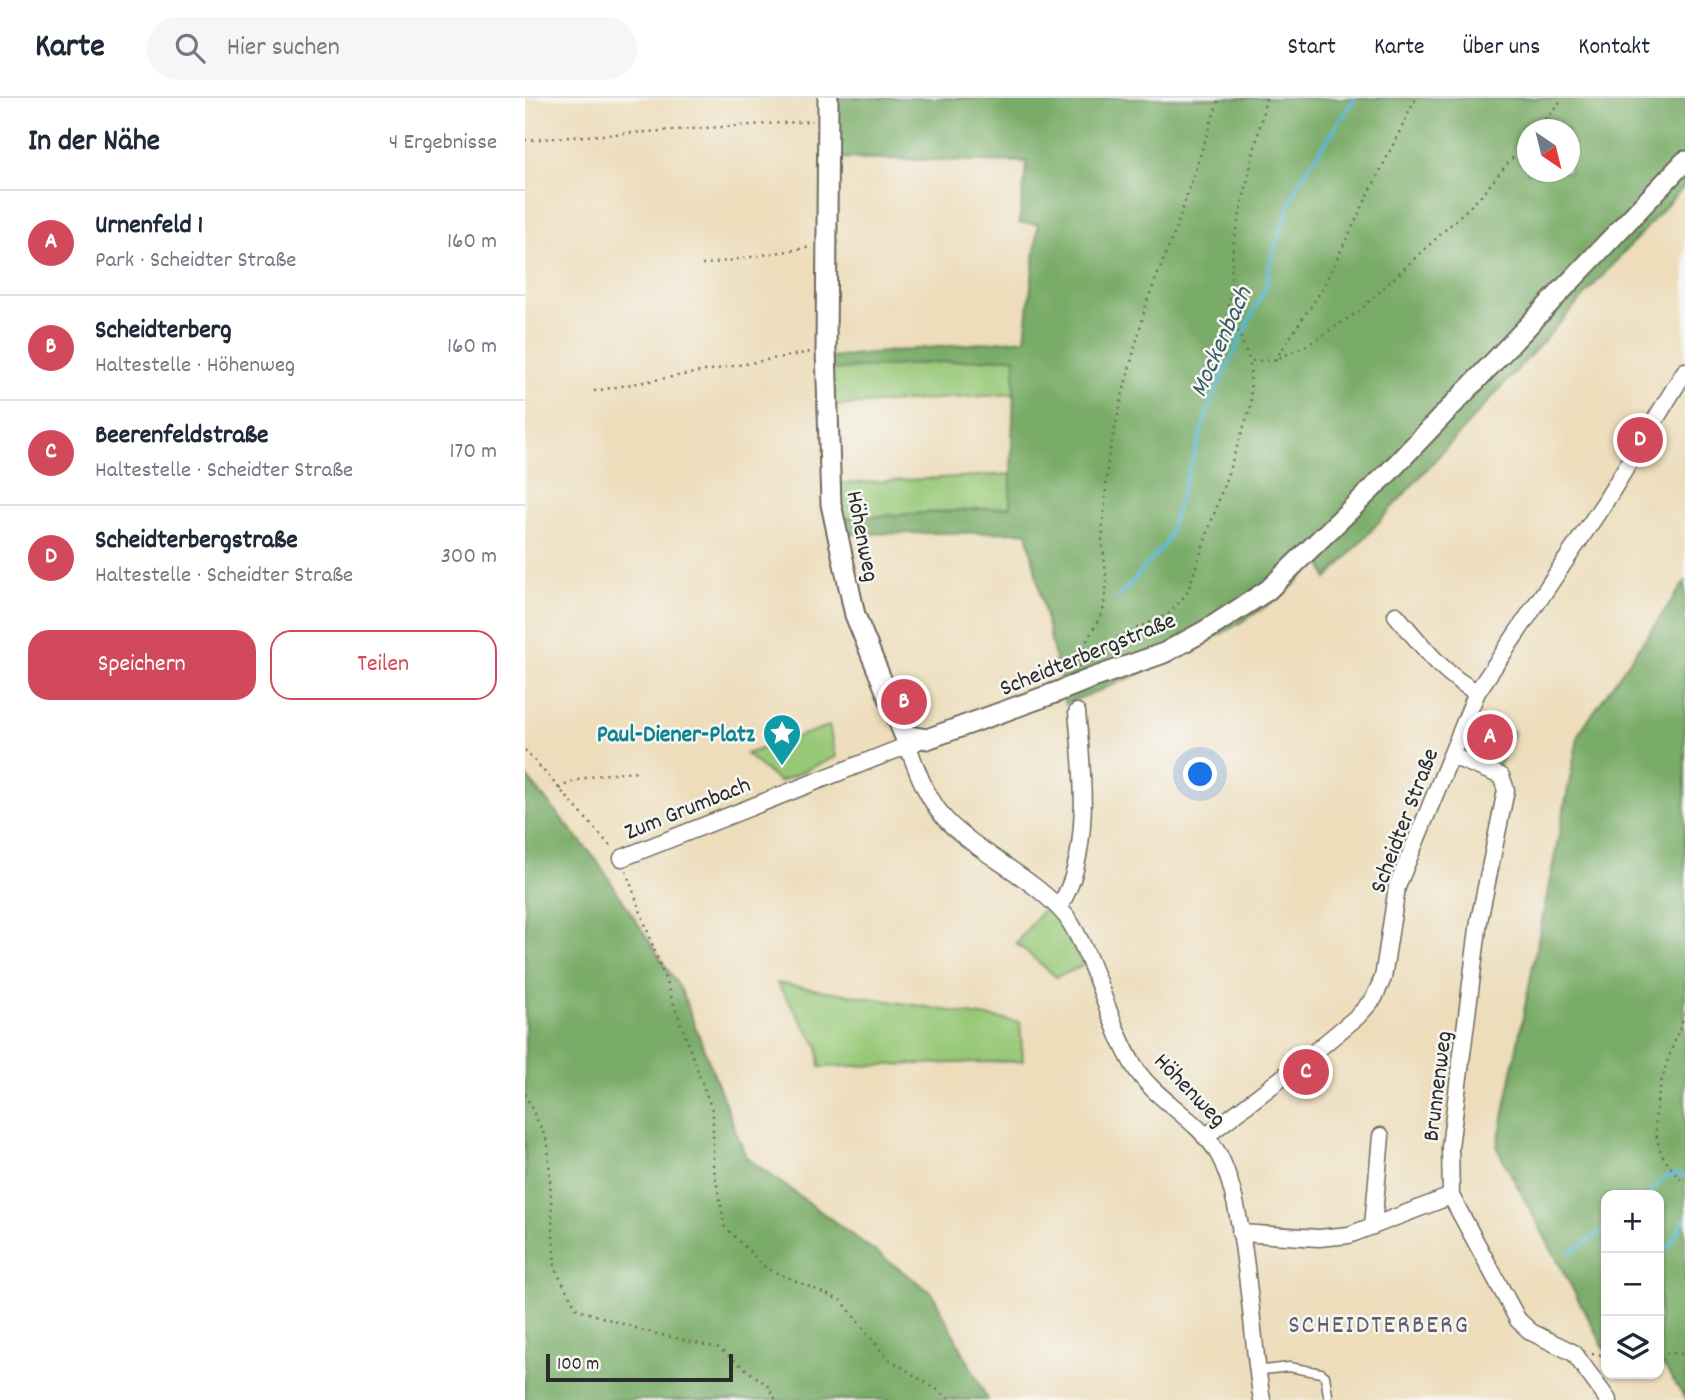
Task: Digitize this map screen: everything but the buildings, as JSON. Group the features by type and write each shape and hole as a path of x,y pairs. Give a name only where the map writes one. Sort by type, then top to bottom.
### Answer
{"street":[{"name":"Höhenweg","path":"828,98 826,350 829,481 838,540 863,640 932,800 950,824 1059,907 1074,927 1134,1066 1154,1091 1205,1137 1223,1167 1240,1233 1262,1400"},
{"name":"Scheidterbergstraße","path":"906,740 927,739 1052,694 1084,679 1164,653 1268,590 1388,473 1685,161"},
{"name":"Scheidter Straße","path":"1205,1137 1358,1016 1374,998 1383,978 1397,887 1476,692 1605,502 1685,371"},
{"path":"1396,615 1455,681 1476,692"},
{"path":"1059,907 1076,875 1084,779 1077,712"},
{"name":"Zum Grumbach","path":"622,858 906,740"},
{"name":"Brunnenweg","path":"1452,756 1501,776 1506,790 1479,921 1450,1147 1451,1196 1518,1320 1531,1332 1566,1346 1574,1353 1608,1400"},
{"path":"1373,1226 1381,1136"},
{"path":"1240,1233 1335,1237 1373,1226 1451,1196"}],"lane":[{"path":"1257,1371 1289,1367 1321,1373 1325,1376 1328,1395"}],"path":[{"path":"1084,679 1079,655 1103,611 1107,582 1102,540 1108,459 1147,301 1176,229 1219,98"},
{"path":"1079,655 1170,613 1187,593 1251,406 1250,361 1229,309 1233,245 1265,98"},
{"path":"1275,360 1321,291 1416,98"},
{"path":"1546,119 1563,98"},
{"path":"525,140 828,120"},
{"path":"1250,361 1275,360 1309,344 1359,311 1480,197 1517,153"},
{"path":"702,265 826,245"},
{"path":"594,391 826,350"},
{"path":"1485,729 1490,759"},
{"path":"1486,757 1490,732"},
{"path":"1481,755 1495,734"},
{"path":"1476,754 1500,737"},
{"path":"1488,746 1504,739"},
{"path":"1488,746 1495,761"},
{"path":"525,751 622,858 713,1113 713,1164 725,1227 766,1268 842,1301 886,1357 951,1395 953,1400"},
{"path":"558,790 567,784 618,772 640,771"},
{"path":"1685,1014 1659,1083 1656,1118 1661,1154 1685,1184"},
{"path":"525,1094 548,1143 555,1269 577,1309 645,1331 718,1348 767,1385 776,1400"},
{"path":"1664,1353 1685,1354"}],"green space":[{"path":"837,98 1685,98 1685,185 1327,579 1320,560 1278,598 1223,633 1145,671 1065,704 1027,532 842,534 840,519 1010,507 1015,357 831,370 831,357 1025,339 1038,224 1019,223 1027,162 836,158"},
{"path":"1016,357 1014,394 832,406 831,370"},
{"path":"1012,474 1010,507 840,519 834,484"},
{"path":"1685,582 1685,1398 1664,1367 1664,1190 1601,1190 1601,1342 1497,1148 1579,733"},
{"path":"1481,717 1514,732 1497,769 1470,757"},
{"path":"829,726 836,757 779,782 746,754"},
{"path":"525,775 598,862 681,990 746,1157 932,1293 988,1400 525,1400"},
{"path":"1046,906 1062,926 1083,966 1056,977 1016,943"},
{"path":"777,983 1020,1022 1023,1061 820,1067 818,1046"}],"waterway":[{"name":"Mockenbach","path":"1118,598 1166,543 1211,401 1266,286 1271,258 1297,185 1355,98"},
{"path":"1654,1190 1668,1176 1685,1176"},
{"path":"1662,1253 1673,1241 1685,1219"},
{"path":"1570,1253 1601,1231"}],"place":[{"name":"Scheidterbergstraße","path":"1640,440"},
{"name":"Scheidterberg","path":"904,702"},
{"name":"Urnenfeld 1","path":"1490,737"},
{"name":"Paul-Diener-Platz","path":"782,767"},
{"name":"Beerenfeldstraße","path":"1306,1072"}],"district":[{"name":"SCHEIDTERBERG","path":"1379,1323"}]}
